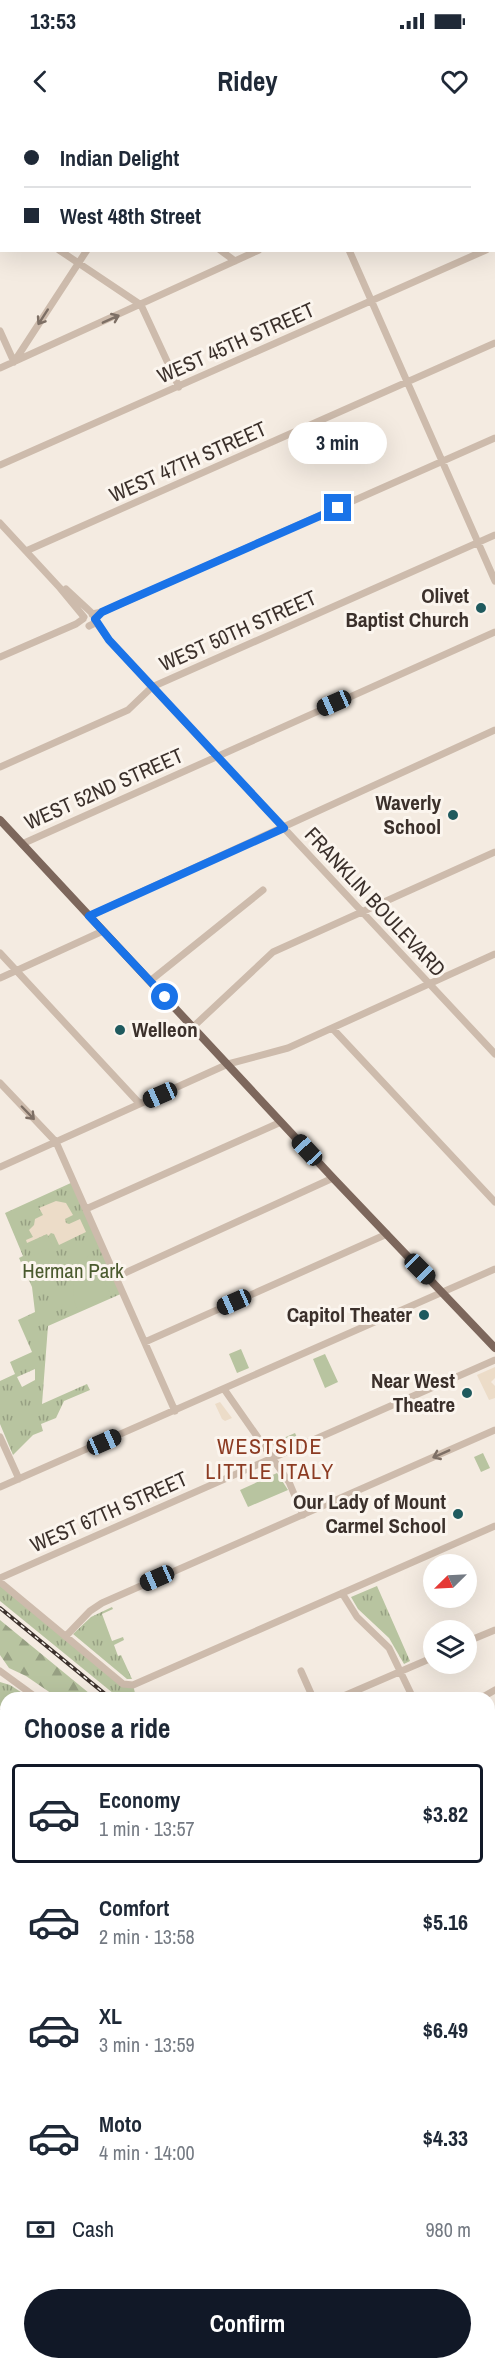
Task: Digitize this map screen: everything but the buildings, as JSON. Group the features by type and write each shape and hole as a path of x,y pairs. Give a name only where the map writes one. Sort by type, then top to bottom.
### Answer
{"main road":[{"path":"0,820 333,1178 495,1348"}],"street":[{"path":"63,252 141,305 179,387"},
{"path":"14,362 86,252"},
{"path":"223,252 235,261"},
{"path":"0,368 255,252"},
{"path":"350,252 495,581"},
{"name":"WEST 45TH STREET","path":"0,465 482,252"},
{"path":"0,331 14,362"},
{"name":"WEST 47TH STREET","path":"26,551 495,343"},
{"path":"0,657 495,438"},
{"name":"FRANKLIN BOULEVARD","path":"0,523 60,588 64,588 89,619 495,1054"},
{"name":"WEST 50TH STREET","path":"0,767 128,710 152,687 495,535"},
{"name":"WEST 52ND STREET","path":"22,844 495,632"},
{"path":"89,916 495,730"},
{"path":"193,1028 273,952 495,852"},
{"path":"150,981 263,890"},
{"path":"0,978 103,931"},
{"path":"0,953 140,1104"},
{"path":"0,1167 228,1064 288,1048 333,1029 495,954"},
{"path":"333,1029 495,1202"},
{"path":"0,1083 56,1142 175,1411"},
{"path":"86,1209 281,1122"},
{"path":"116,1277 333,1178"},
{"path":"145,1342 387,1234"},
{"path":"0,1487 495,1269"},
{"name":"WEST 67TH STREET","path":"0,1578 495,1360"},
{"path":"224,1389 289,1482 303,1515"},
{"path":"66,1636 90,1611 102,1603 495,1430"},
{"path":"0,1437 19,1479"},
{"path":"0,1582 128,1686 495,1526"},
{"path":"342,1593 357,1617 389,1648 410,1692"},
{"path":"477,1637 495,1630"},
{"path":"353,1692 423,1662"},
{"path":"0,1671 30,1692"},
{"path":"301,1671 310,1692"}],"green space":[{"name":"Herman Park","path":"73,1182 123,1293 48,1326 42,1404 87,1384 90,1390 64,1401 56,1418 41,1424 43,1431 33,1435 13,1455 0,1424 0,1381 15,1374 10,1362 32,1352 18,1320 35,1312 32,1287 19,1258 23,1256 5,1213","holes":["35,1369 35,1380 22,1387 17,1377"]},
{"path":"47,1234 53,1247 32,1256 27,1243"},
{"path":"92,1253 111,1295 77,1310 73,1294 74,1279 81,1265"},
{"path":"241,1349 249,1368 237,1373 229,1354"},
{"path":"325,1354 338,1382 325,1388 313,1359"},
{"path":"295,1433 299,1442 278,1451 272,1443"},
{"path":"483,1453 490,1468 481,1472 474,1457"},
{"path":"277,1473 288,1490 248,1507 240,1490"},
{"path":"0,1583 123,1684 133,1685 135,1692 112,1692 0,1601"},
{"path":"377,1586 410,1661 404,1664 389,1638 358,1609 351,1597"},
{"path":"112,1607 113,1609 102,1614 112,1641 123,1637 124,1640 114,1645 132,1679 127,1679 73,1634 91,1617"},
{"path":"0,1620 88,1692 49,1692 26,1676 9,1668 0,1655"},
{"path":"0,1682 21,1692 0,1692"}],"shaded area":[{"path":"56,1201 66,1203 73,1215 65,1219 66,1223 80,1219 86,1232 59,1245 54,1234 51,1233 27,1243 26,1240 33,1237 29,1230 34,1225 35,1219 43,1215 39,1208"},
{"path":"495,1367 495,1378 491,1382 495,1386 495,1398 489,1400 477,1375"},
{"path":"220,1402 232,1418 225,1421 222,1419 215,1404"}],"railway":[{"path":"0,1608 103,1692"}],"place":[{"name":"Olivet Baptist Church","path":"481,608"},
{"name":"Waverly School","path":"453,815"},
{"name":"Welleon","path":"120,1030"},
{"name":"Capitol Theater","path":"424,1315"},
{"name":"Near West Theatre","path":"467,1393"},
{"name":"Our Lady of Mount Carmel School","path":"458,1514"}],"district":[{"name":"WESTSIDE LITTLE ITALY","path":"270,1458"}],"route":[{"path":"165,997 89,916 284,828 109,640 95,619 102,612 338,508"}]}
